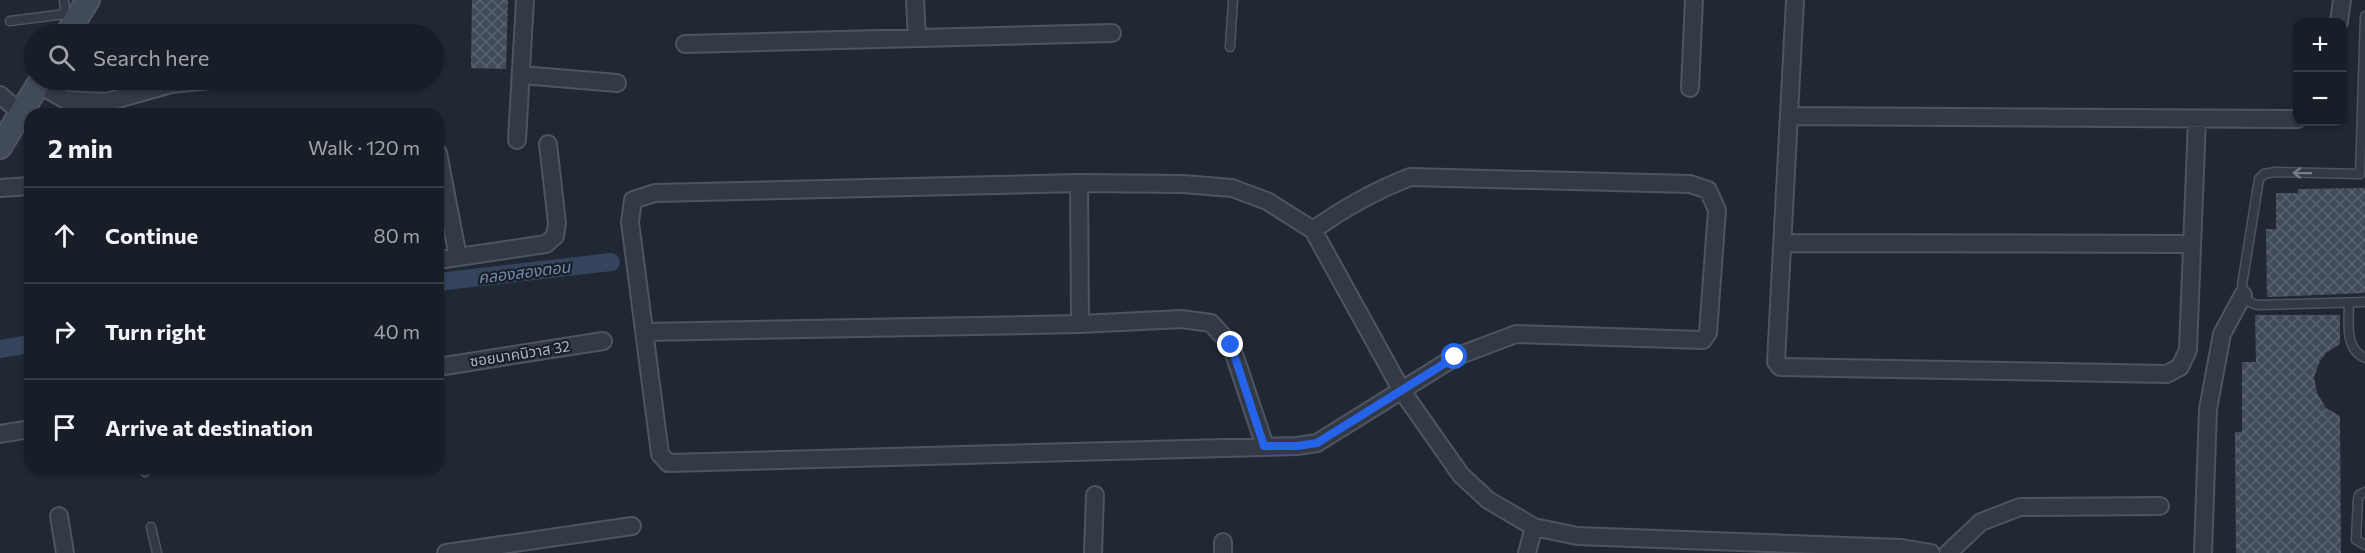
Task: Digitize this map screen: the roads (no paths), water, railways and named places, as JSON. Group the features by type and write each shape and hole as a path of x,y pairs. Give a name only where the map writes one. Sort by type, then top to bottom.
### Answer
{"main road":[{"path":"69,24 88,0"},
{"path":"0,147 34,90"}],"street":[{"path":"517,140 525,0"},
{"path":"915,0 917,38"},
{"path":"1690,88 1694,0"},
{"path":"1795,0 1785,243 1776,363 1780,367 2167,374 2180,367 2188,350 2197,119"},
{"path":"2340,18 2342,0"},
{"path":"685,44 1112,33"},
{"path":"521,75 616,83"},
{"path":"51,90 66,100 107,102 150,90"},
{"path":"0,95 21,113"},
{"path":"1791,116 2293,119"},
{"path":"444,259 546,244 555,236 556,223 548,144"},
{"path":"1313,230 1344,208 1379,189 1410,177 1690,184 1708,190 1717,210 1705,339 1516,334 1455,357 1402,391 1317,443 1297,446 668,463 662,460 630,222 633,200 655,194 1079,183 1182,184 1232,188 1267,201 1313,230 1402,391 1461,475 1488,500 1534,527 1577,536 1901,548 1930,553"},
{"path":"444,180 458,257"},
{"path":"1079,183 1080,324"},
{"path":"0,188 24,186"},
{"path":"1785,243 2192,244"},
{"path":"2203,553 2210,398 2222,334 2243,295"},
{"path":"644,332 1080,324 1181,319 1211,323 1231,345 1264,446"},
{"name":"ซอยนาคนิวาส 32","path":"444,366 603,340"},
{"path":"0,434 24,430"},
{"path":"1093,553 1095,495"},
{"path":"1948,553 1981,522 2020,507 2160,506"},
{"path":"59,516 64,553"},
{"path":"446,553 632,526"},
{"path":"1527,553 1534,527"}],"lane":[{"path":"63,0 68,24"},
{"path":"1230,47 1233,0"},
{"path":"2365,16 2360,174 2275,172 2264,174 2259,178 2242,285 2243,295 2250,303 2257,305 2365,302"},
{"path":"10,21 54,24"},
{"path":"2349,303 2349,334 2352,346 2365,358"},
{"path":"2365,492 2359,495 2358,499 2356,540 2359,544 2365,545"},
{"path":"151,527 157,553"}],"waterway":[{"name":"คลองสองตอน","path":"444,281 611,262"},
{"name":"คลองสองตอน","path":"0,349 24,345"}]}
